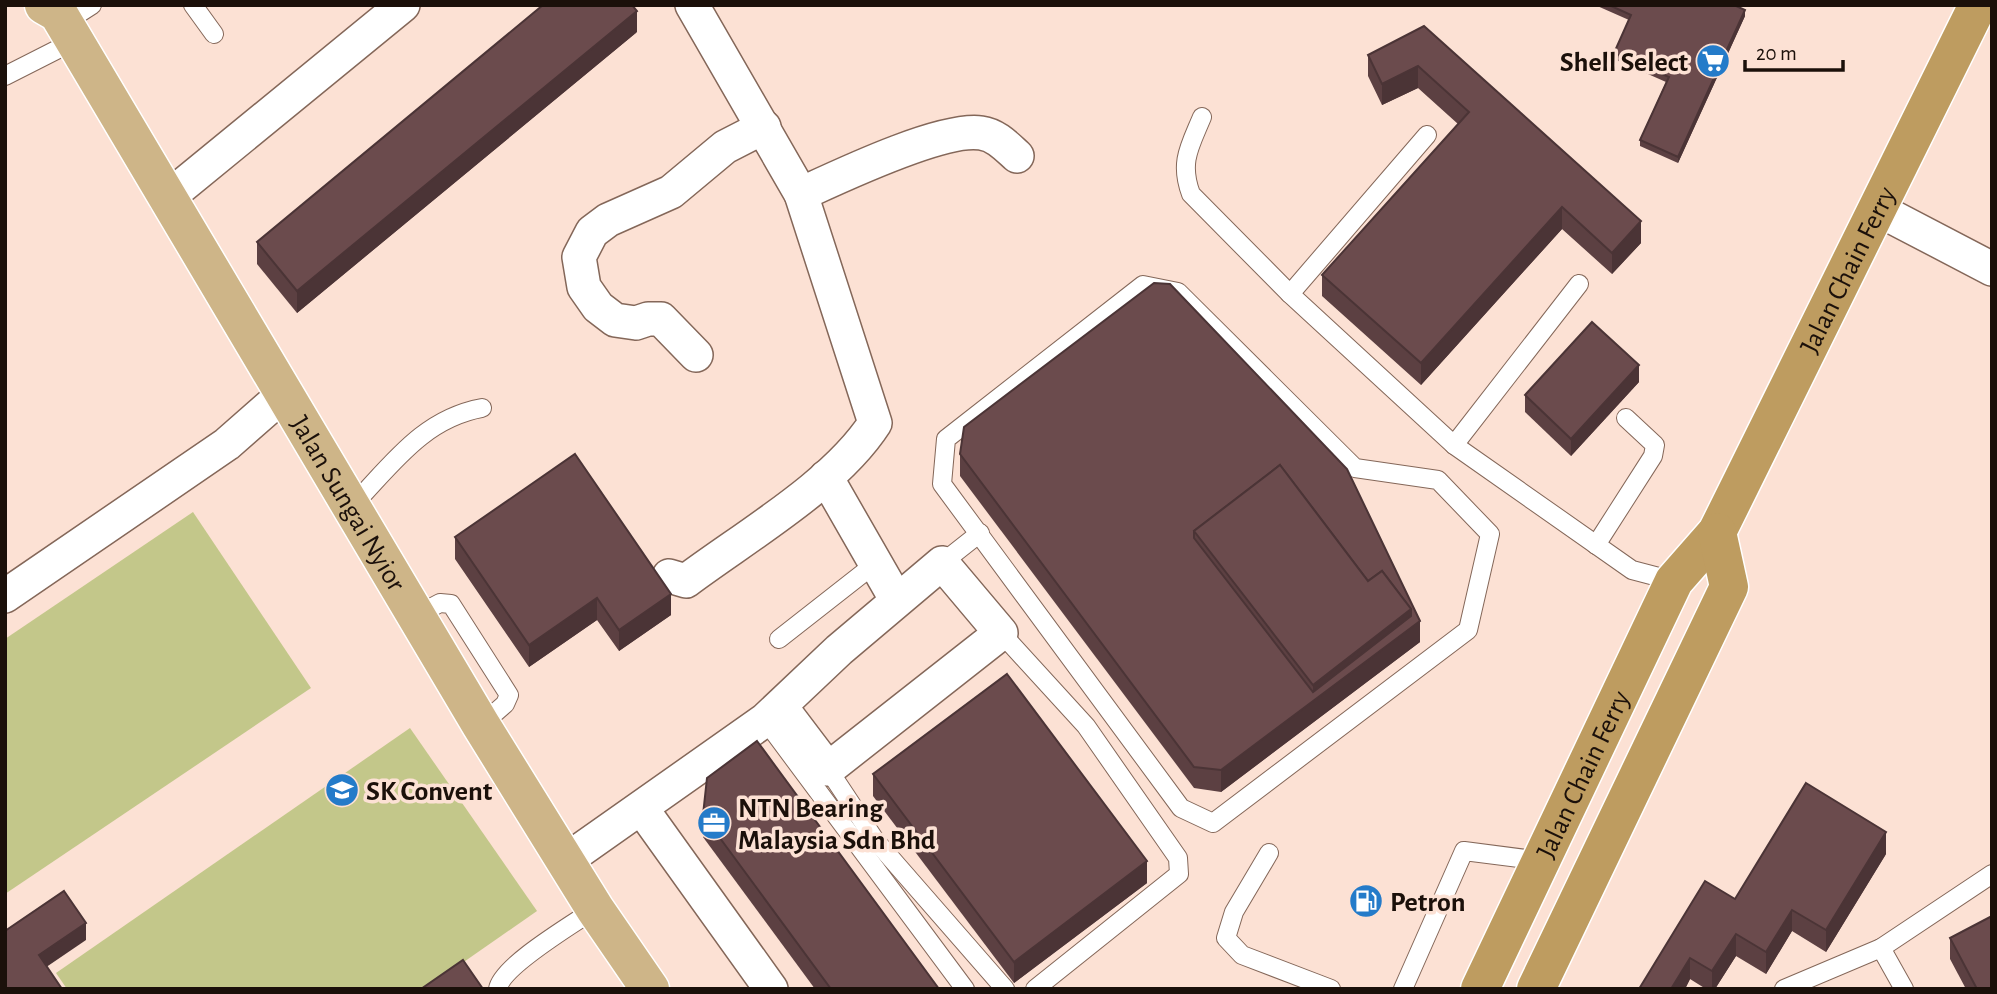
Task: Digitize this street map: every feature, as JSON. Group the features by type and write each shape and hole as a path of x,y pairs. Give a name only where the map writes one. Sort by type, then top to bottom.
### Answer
{"highway":[{"name":"Jalan Chain Ferry","path":"1480,989 1674,581 1717,532 1978,5"},
{"name":"Jalan Chain Ferry","path":"1546,979 1729,587 1717,532"}],"main road":[{"name":"Jalan Sungai Nyior","path":"65,16 166,199 415,617 595,909 650,989"}],"street":[{"path":"166,199 403,5"},
{"path":"669,576 686,581 826,477 863,442 875,423 801,194 692,5"},
{"path":"696,355 661,319 636,323 615,320 598,307 584,287 579,257 592,232 608,220 671,192 725,147 764,127"},
{"path":"801,194 888,155 966,133 991,135 1017,156"},
{"path":"1877,209 1992,269"},
{"path":"5,596 227,444 284,394"},
{"path":"826,477 896,599"},
{"path":"565,861 773,714 896,599 942,563 1001,633 828,769 773,714"},
{"path":"642,808 771,989"}],"lane":[{"path":"193,5 214,34"},
{"path":"5,76 65,16"},
{"path":"1202,117 1187,153 1184,174 1191,194 1290,294 1454,445 1632,570 1674,581"},
{"path":"1290,294 1427,135"},
{"path":"1454,445 1580,284"},
{"path":"1143,285 1178,292 1355,468 1438,480 1490,534 1468,630 1213,823 1181,808 981,533 942,484 946,439 1143,285"},
{"path":"350,508 419,435 456,413 482,408"},
{"path":"1596,545 1653,456 1655,445 1651,439 1626,418"},
{"path":"942,563 981,533"},
{"path":"779,639 876,563"},
{"path":"1001,633 1086,726 1178,858 1180,874 1035,989"},
{"path":"773,714 965,989"},
{"path":"828,769 874,840 1004,989"},
{"path":"1403,989 1464,851 1542,861"},
{"path":"1269,853 1234,912 1226,939 1242,955 1331,989"},
{"path":"1784,989 1881,948 1992,874"},
{"path":"498,989 499,981 515,966 595,909"},
{"path":"1881,948 1904,989"}],"green space":[{"path":"193,512 311,688 5,894 5,639"},
{"path":"410,728 537,911 425,989 67,989 56,973"}],"building":[{"path":"543,5 632,5 637,11 297,291 257,242"},
{"path":"1609,5 1734,5 1745,10 1678,157 1640,140 1669,77 1614,53 1631,15"},
{"path":"1424,26 1641,221 1612,253 1562,207 1421,363 1322,275 1469,112 1418,66 1382,84 1368,55"},
{"path":"1154,283 1170,284 1347,469 1420,621 1221,770 1194,767 960,454 964,427","holes":["1280,465 1368,581 1382,571 1411,609 1411,616 1313,692 1194,538 1194,531"]},
{"path":"1592,322 1639,365 1571,439 1525,395"},
{"path":"575,454 671,594 619,630 597,598 529,645 455,537"},
{"path":"1280,465 1368,581 1382,571 1411,609 1313,685 1194,531"},
{"path":"1007,674 1147,861 1014,962 873,774"},
{"path":"757,741 939,989 831,989 703,815 707,778"},
{"path":"1806,783 1886,832 1826,930 1792,910 1766,952 1736,934 1712,971 1690,958 1671,989 1639,989 1705,881 1735,899"},
{"path":"64,891 86,923 39,955 62,989 5,989 5,931"},
{"path":"1992,916 1992,989 1977,989 1950,938"},
{"path":"463,960 483,989 421,989"}],"place":[{"name":"Shell Select","path":"1713,61"},
{"name":"SK Convent","path":"342,790"},
{"name":"NTN Bearing Malaysia Sdn Bhd","path":"714,823"},
{"name":"Petron","path":"1366,901"}]}
